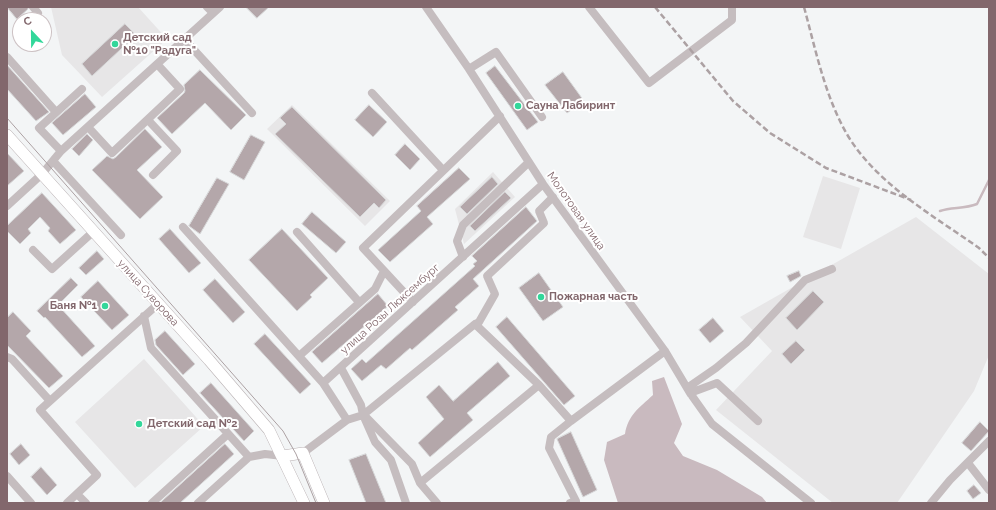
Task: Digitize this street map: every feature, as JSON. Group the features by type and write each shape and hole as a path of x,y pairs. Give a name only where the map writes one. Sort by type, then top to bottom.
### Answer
{"main road":[{"name":"улица Суворова","path":"7,135 94,230 269,430 283,456 304,503"},
{"path":"283,456 303,454 324,503"}],"street":[{"path":"7,206 54,162 61,151 184,39 210,10 220,7"},
{"name":"Молотовая улица","path":"426,7 469,69 543,184 665,351 712,424 811,503"},
{"path":"589,7 649,84 732,20 732,7"},
{"path":"184,39 252,113"},
{"path":"469,69 496,52 542,117"},
{"path":"7,57 56,112"},
{"path":"88,127 112,153 180,89 157,64"},
{"path":"61,151 39,128 82,89"},
{"path":"372,93 444,170"},
{"path":"413,302 363,248 500,116"},
{"path":"148,120 177,151 153,175"},
{"path":"54,162 121,235"},
{"path":"463,257 457,241 463,225 529,162"},
{"name":"улица Розы Люксембург","path":"324,383 543,184"},
{"path":"303,454 347,420 363,415 475,324 480,322 494,294 487,276 544,223 539,211 552,197"},
{"path":"183,227 324,383 347,420"},
{"path":"33,250 52,269 94,230"},
{"path":"297,232 359,302"},
{"path":"689,390 746,343 805,280 832,269"},
{"path":"299,356 375,289 384,271"},
{"path":"67,503 97,475 40,410 158,304"},
{"path":"144,316 151,348 249,457"},
{"path":"475,324 539,385 571,421"},
{"path":"570,503 576,500 549,448 551,437 665,351"},
{"path":"7,358 12,359 50,402"},
{"path":"341,368 362,405 363,415 375,442 391,460 406,503"},
{"path":"689,390 717,383 758,421"},
{"path":"420,483 539,385"},
{"path":"363,415 412,464 420,483 437,503"},
{"path":"152,503 228,434"},
{"path":"931,503 989,441"},
{"path":"202,502 249,457 265,454 283,456"},
{"path":"968,463 989,490"},
{"path":"7,476 31,503"},
{"path":"77,494 86,503"}],"shaded area":[{"path":"51,7 138,7 167,39 102,97 62,55"},
{"path":"292,105 390,201 365,226 267,129"},
{"path":"493,172 515,197 464,244 455,209"},
{"path":"823,176 860,188 841,249 803,237"},
{"path":"916,217 989,274 989,355 974,391 897,503 833,503 716,410 772,351 740,317"},
{"name":"Детский сад №2","path":"144,359 204,426 135,488 75,422"},
{"path":"664,377 682,424 674,443 683,456 717,470 762,497 767,503 618,503 604,460 607,442 625,434 626,427 631,417 653,395 652,381"}],"building":[{"path":"7,7 28,7 25,12 12,13"},
{"path":"246,7 269,7 257,18"},
{"name":"Детский сад №10 \"Радуга\"","path":"125,24 136,35 92,76 82,64"},
{"path":"7,65 49,112 36,121 7,89"},
{"name":"Сауна Лабиринт","path":"495,66 538,122 527,130 486,73"},
{"path":"200,70 246,115 231,130 205,103 172,134 157,118 184,93 184,85"},
{"path":"563,72 584,101 567,113 545,85"},
{"path":"85,94 96,107 63,135 52,123"},
{"path":"369,105 387,122 373,137 355,120"},
{"path":"292,107 386,200 379,208 374,203 360,217 275,134 286,124 280,118"},
{"path":"145,129 162,147 137,170 163,197 140,219 92,170 107,156 113,159 116,157"},
{"path":"87,134 93,140 79,156 72,149"},
{"path":"251,135 265,142 244,180 230,172"},
{"path":"405,144 420,159 410,170 395,155"},
{"path":"7,153 24,171 7,186"},
{"path":"459,168 470,179 427,217 433,224 390,262 378,250 421,211 417,206"},
{"path":"492,177 498,184 467,214 460,207"},
{"path":"217,178 229,184 200,234 189,226"},
{"path":"505,192 511,198 475,231 470,226"},
{"path":"42,193 76,230 60,244 48,231 50,228 40,217 28,229 31,233 20,244 7,231 7,226"},
{"path":"526,207 537,221 473,279 479,286 455,307 458,310 412,350 410,348 386,369 381,365 362,381 351,369 362,359 366,363 475,266 473,264 477,261 472,256"},
{"path":"312,212 346,242 336,253 302,224"},
{"path":"170,229 201,263 189,273 159,239"},
{"path":"282,229 328,278 310,295 312,297 297,311 249,260"},
{"path":"97,251 104,259 86,275 79,268"},
{"path":"799,271 801,276 790,282 787,276"},
{"name":"Пожарная часть","path":"539,273 563,307 543,321 519,288"},
{"path":"71,278 78,285 58,305 95,346 82,357 45,317 44,318 37,311"},
{"path":"215,279 245,312 233,323 203,290"},
{"name":"Баня №1","path":"98,281 129,315 112,330 81,297"},
{"path":"813,291 824,302 797,330 786,318"},
{"path":"378,294 388,306 322,363 312,352"},
{"path":"13,312 31,331 26,336 63,376 49,388 7,345 7,318"},
{"path":"507,317 575,396 564,405 496,327"},
{"path":"713,318 724,331 710,343 699,330"},
{"path":"165,331 195,364 183,375 156,345 155,340"},
{"path":"265,334 311,384 300,394 254,344"},
{"path":"796,341 805,350 791,364 782,354"},
{"path":"498,362 510,376 467,413 473,420 430,457 418,443 444,419 426,397 439,385 453,401"},
{"path":"211,383 254,431 244,441 200,393"},
{"path":"980,422 989,431 971,451 962,443"},
{"path":"571,432 597,490 583,497 557,439"},
{"path":"21,444 30,455 19,465 10,454"},
{"path":"225,444 234,454 180,503 160,503"},
{"path":"366,454 386,503 366,503 349,460"},
{"path":"41,467 57,485 47,495 31,477"},
{"path":"974,485 981,493 973,499 967,491"}],"waterway":[{"path":"940,211 977,204 989,180"}],"tram line":[{"path":"7,118 283,431 296,454 316,503"}],"railway":[{"path":"655,7 733,101 770,133 826,168 911,200"},
{"path":"804,7 822,73 833,106 848,136 860,154 891,185 979,248 989,258"}],"place":[{"name":"Детский сад №10 \"Радуга\"","path":"115,44"},
{"name":"Сауна Лабиринт","path":"518,106"},
{"name":"Пожарная часть","path":"541,297"},
{"name":"Баня №1","path":"105,306"},
{"name":"Детский сад №2","path":"139,424"}]}
